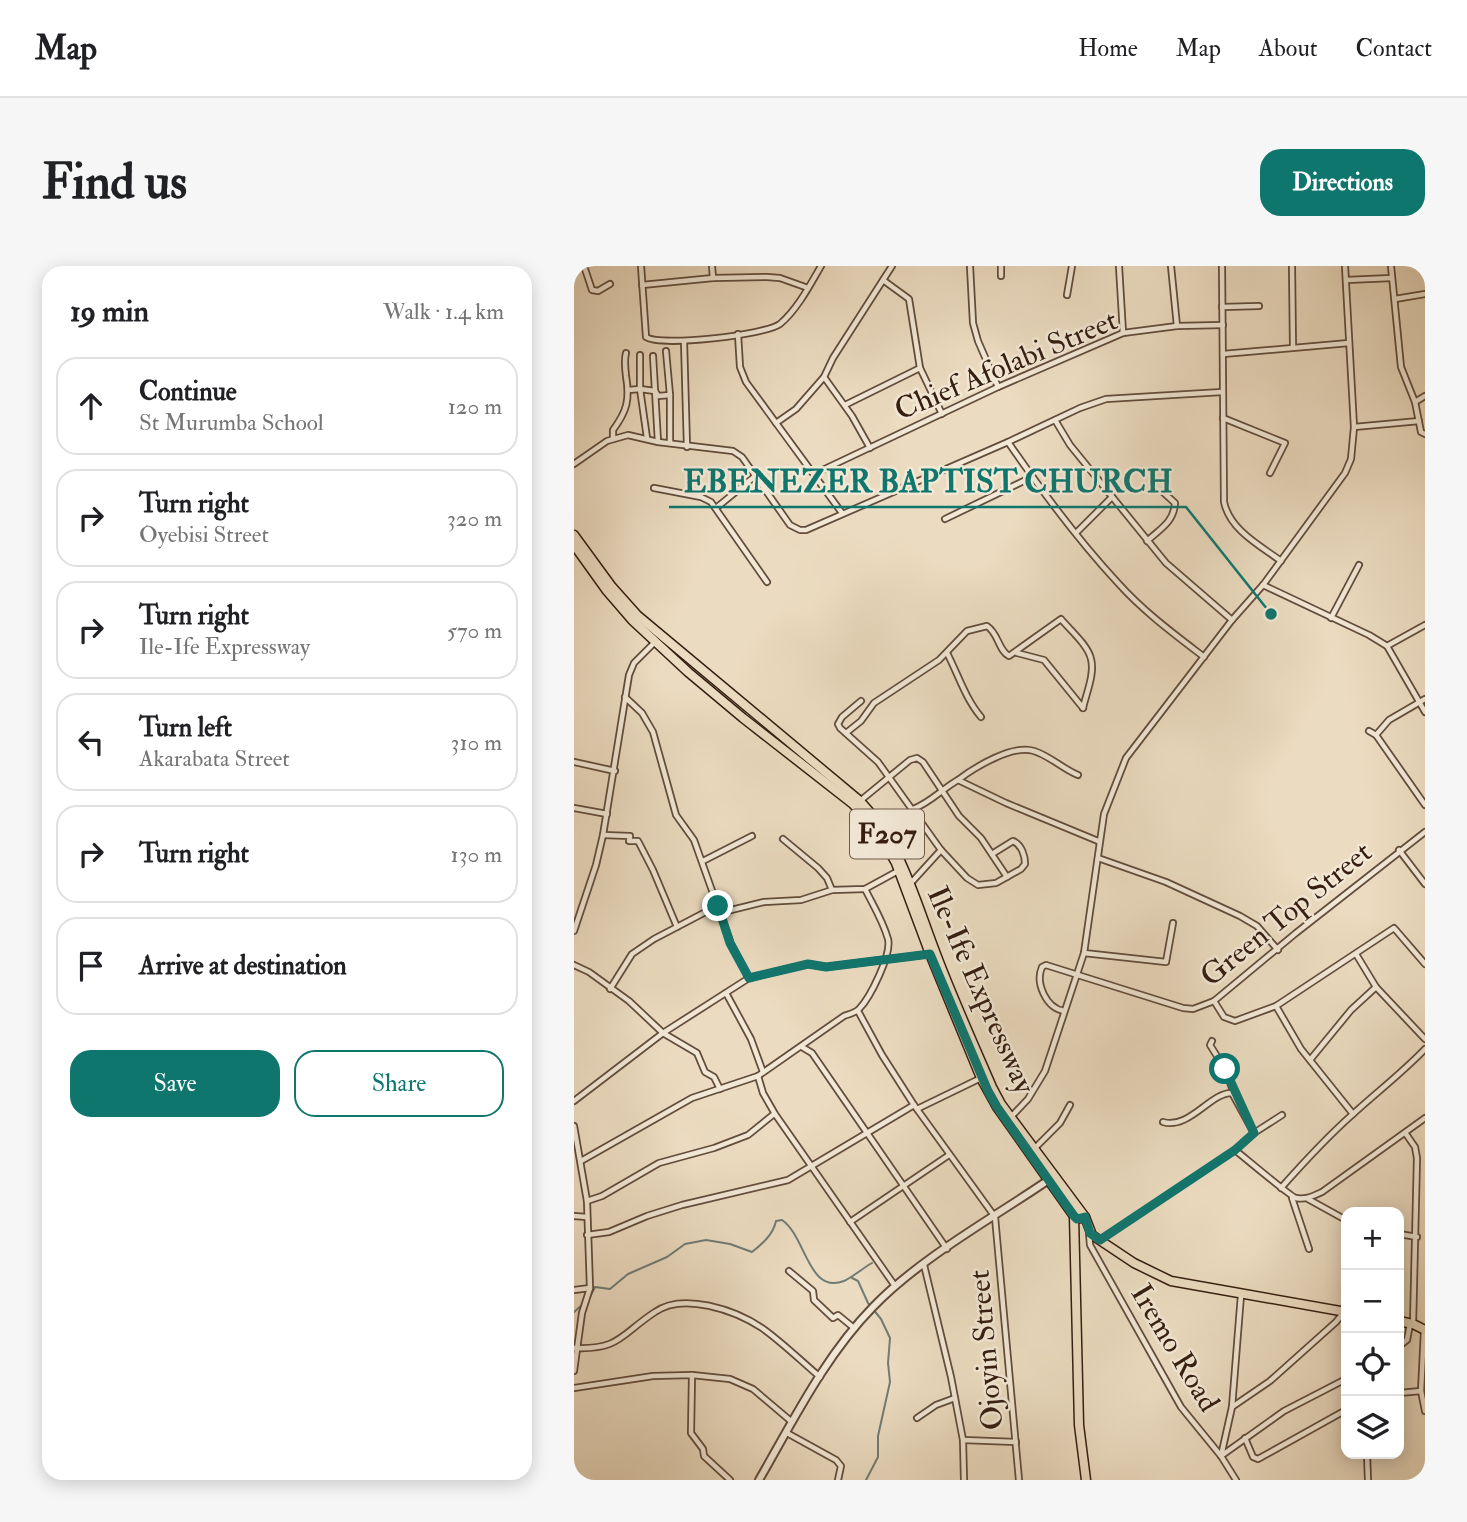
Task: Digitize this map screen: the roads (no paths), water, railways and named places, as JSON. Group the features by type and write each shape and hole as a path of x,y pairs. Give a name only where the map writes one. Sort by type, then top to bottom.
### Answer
{"main road":[{"name":"Ile-Ife Expressway","path":"574,536 637,615 860,800 885,829 900,859 992,1087 1009,1118 1035,1148 1085,1217 1089,1235"},
{"name":"Ile-Ife Expressway","path":"574,545 632,620 743,718 853,804 879,833 898,871 981,1078 1074,1216"},
{"path":"1085,1217 1077,1219 1074,1216 1074,1240 1079,1425 1086,1480"},
{"path":"1074,1240 1089,1235 1133,1263 1171,1281 1341,1311"},
{"path":"1404,1322 1425,1330"}],"street":[{"path":"584,266 593,290 598,291 610,284"},
{"path":"641,266 646,337 651,340 684,341 770,329 779,325 808,288 821,266"},
{"path":"712,266 713,278"},
{"path":"776,423 796,409 824,377 892,266"},
{"path":"970,266 973,323 998,387"},
{"path":"1001,266 1001,276"},
{"path":"1068,295 1072,266"},
{"path":"1119,266 1123,333"},
{"path":"1171,266 1177,326"},
{"path":"1222,266 1225,507 1242,532 1281,561"},
{"path":"1292,266 1293,347"},
{"path":"1009,1118 1028,1099 1045,1071 1084,953 1098,858 1098,841 1104,814 1126,758 1231,620 1263,585 1345,473 1351,459 1354,427 1345,266"},
{"path":"1391,266 1401,367 1415,402 1421,432 1425,434"},
{"path":"642,285 713,278 780,278 808,288"},
{"path":"1346,280 1392,278"},
{"path":"883,280 909,299 920,368 942,414"},
{"path":"1395,299 1425,295"},
{"path":"1222,307 1259,306"},
{"name":"Chief Afolabi Street","path":"814,474 998,387 1123,333 1177,326 1223,325"},
{"path":"738,334 738,356 742,374 842,513"},
{"path":"684,341 687,447"},
{"path":"1223,354 1349,343"},
{"path":"666,351 670,443"},
{"path":"613,438 613,430 620,422 626,405 626,352"},
{"path":"640,355 640,389 647,438"},
{"path":"653,356 658,442"},
{"path":"845,405 920,368"},
{"path":"824,377 845,405 870,448"},
{"path":"628,390 655,391 658,396 670,395"},
{"path":"574,464 613,438 628,435 687,447 733,451 742,457 787,521 795,529 806,530 1080,408 1106,399 1222,392"},
{"path":"1415,402 1425,396"},
{"path":"1223,418 1285,443 1270,472"},
{"path":"1055,420 1070,445 1174,572 1231,620"},
{"path":"1354,427 1419,421"},
{"path":"1008,442 1032,477 1118,583 1146,611 1204,657"},
{"path":"716,508 754,477"},
{"path":"945,519 1032,477"},
{"path":"654,488 701,497 711,502 767,582"},
{"path":"1147,541 1172,520 1175,503 1164,493"},
{"path":"1077,532 1112,498"},
{"path":"1331,618 1359,565"},
{"path":"1263,585 1387,646 1425,712"},
{"path":"846,733 878,700 947,653 967,631 987,626 1009,656 1061,619 1092,660 1083,708 1044,660 1016,652"},
{"path":"1387,646 1425,625"},
{"path":"574,931 603,835 629,675 634,663 656,642"},
{"path":"947,653 967,699 981,717"},
{"path":"625,697 642,713 653,732 676,814 694,839 730,943 749,978"},
{"path":"1376,735 1389,720 1425,699"},
{"path":"861,701 840,719 838,724 878,762 942,850 967,878 978,884 996,883 1025,864 1021,848 1013,841 992,854"},
{"path":"1369,731 1376,735 1425,805"},
{"path":"913,809 923,805 972,769 1020,749 1032,750 1078,775"},
{"path":"860,800 910,760 917,758 923,762 959,816 992,854 1007,877"},
{"path":"574,762 615,771"},
{"path":"958,780 1019,809 1098,841"},
{"path":"574,808 607,814"},
{"name":"Green Top Street","path":"1064,1011 1049,1004 1039,971 1046,965 1183,1008 1193,1009 1214,1001 1399,850 1425,832"},
{"path":"603,835 630,836 629,841 638,841 677,926"},
{"path":"703,861 752,836"},
{"path":"783,839 818,867 832,890"},
{"path":"910,885 942,850"},
{"path":"1399,850 1425,884"},
{"path":"1098,858 1166,882 1240,916 1257,926 1278,950"},
{"path":"719,914 764,902 801,900 832,890 865,889 898,871"},
{"path":"581,1161 692,1098 761,1074 844,1016 858,1010 872,990 888,951 889,941 865,889"},
{"path":"610,989 632,954 677,926 718,906"},
{"path":"1084,953 1166,962 1173,923"},
{"path":"1214,1001 1224,1017 1235,1021 1276,1006 1394,928 1425,964"},
{"path":"574,1101 663,1033 749,978 808,964 826,967 883,962 930,954"},
{"path":"1356,954 1376,986 1425,1039"},
{"path":"574,965 589,972 629,1001 663,1033 697,1053 705,1072 714,1077 720,1088"},
{"path":"1310,1060 1350,1010 1376,986"},
{"path":"726,993 751,1039 761,1074 763,1093 775,1114 895,1286"},
{"path":"1276,1006 1310,1060 1353,1114"},
{"path":"858,1010 882,1055 915,1107 995,1217"},
{"path":"1212,1041 1210,1045 1231,1082 1239,1104"},
{"path":"802,1047 812,1053 947,1249"},
{"path":"1281,1188 1322,1143 1392,1082 1425,1049"},
{"path":"587,1235 609,1231 682,1205 788,1180 811,1164 915,1107 981,1078"},
{"path":"1219,1097 1231,1082"},
{"path":"1163,1122 1171,1124 1180,1121 1224,1093 1232,1093 1254,1133"},
{"path":"1035,1148 1060,1123 1070,1105"},
{"path":"587,1202 659,1163 714,1148 748,1135 775,1114"},
{"path":"1100,1240 1235,1150 1254,1133 1282,1115"},
{"path":"1307,1199 1322,1192 1425,1118"},
{"path":"574,1126 587,1202 590,1289 575,1348 574,1371"},
{"path":"1404,1342 1412,1324 1418,1158 1415,1147 1406,1134"},
{"path":"1235,1150 1292,1198 1309,1249"},
{"path":"850,1222 949,1155"},
{"path":"759,1480 820,1377 853,1328 867,1313 895,1286 1049,1179"},
{"path":"1292,1198 1307,1199 1341,1217"},
{"path":"574,1216 587,1217"},
{"name":"Ojoyin Street","path":"995,1217 1019,1480"},
{"name":"Iremo Road","path":"1089,1235 1090,1245 1181,1407 1221,1456 1236,1480"},
{"path":"1404,1235 1417,1237"},
{"path":"924,1265 963,1440 964,1480"},
{"path":"789,1271 813,1291 814,1300 833,1318 838,1315 853,1328"},
{"path":"574,1290 590,1289"},
{"path":"1221,1456 1232,1407 1242,1292"},
{"path":"575,1348 594,1349 613,1344 657,1310 674,1304 693,1302 743,1317 763,1328 820,1377"},
{"path":"1232,1407 1270,1381 1341,1316"},
{"path":"1425,1330 1421,1391 1425,1411"},
{"path":"574,1388 653,1376 692,1375 730,1379 754,1389 792,1423"},
{"path":"692,1375 691,1433 703,1449 704,1456 730,1480"},
{"path":"1221,1456 1284,1411 1341,1381"},
{"path":"1404,1393 1421,1391"},
{"path":"917,1418 936,1405 955,1398"},
{"path":"1245,1438 1253,1457 1258,1459 1341,1413"},
{"path":"787,1433 835,1460 841,1466 838,1480"},
{"path":"963,1440 1016,1442"},
{"path":"1367,1459 1368,1480"}],"waterway":[{"path":"589,1299 595,1287 610,1289 628,1274 667,1257 685,1244 706,1240 730,1244 752,1252 770,1235 776,1221 782,1220 797,1238 808,1262 822,1280 832,1283 844,1281 872,1263"},
{"path":"852,1278 858,1281 890,1338 890,1382 878,1436 878,1457 866,1480"},
{"path":"574,1312 582,1305"}],"place":[{"name":"EBENEZER BAPTIST CHURCH","path":"1271,614"}]}
